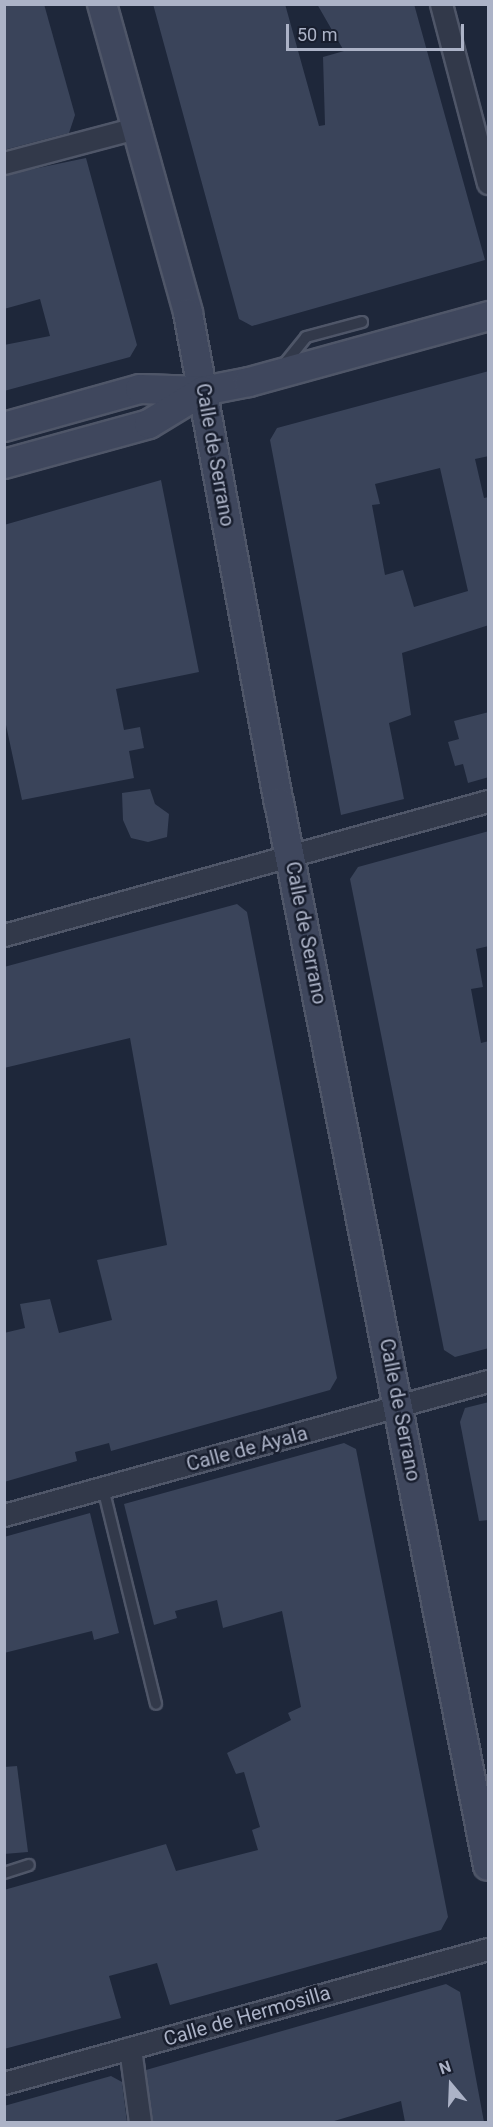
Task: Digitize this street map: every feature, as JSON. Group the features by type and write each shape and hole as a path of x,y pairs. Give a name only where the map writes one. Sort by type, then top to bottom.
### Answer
{"main road":[{"name":"Calle de Serrano","path":"102,4 139,127 188,313 290,854 489,1866"},
{"path":"4,427 141,389 203,391 277,374 489,316"},
{"path":"4,464 149,424 203,391"}],"street":[{"path":"441,4 489,183"},
{"path":"4,164 139,127"},
{"path":"4,935 290,854 489,801"},
{"name":"Calle de Ayala","path":"4,1515 489,1381"},
{"name":"Calle de Hermosilla","path":"4,2083 489,1949"},
{"path":"130,2048 140,2122"}],"lane":[{"path":"277,374 306,337 362,322"},
{"path":"103,1488 156,1704"},
{"path":"4,1873 29,1865"}],"building":[{"path":"4,4 44,4 75,115 69,133 4,150"},
{"path":"153,4 285,4 319,126 325,125 323,57 344,51 317,4 414,4 485,260 252,326 239,319"},
{"path":"86,158 137,345 130,357 4,391 4,345 50,336 40,299 4,309 4,175"},
{"path":"489,371 489,456 475,459 484,498 489,497 489,625 402,653 411,715 389,723 404,799 341,815 270,440 277,428","holes":["440,468 468,591 414,607 403,570 385,575 372,505 380,504 375,484"]},
{"path":"161,480 199,672 116,689 124,730 140,727 144,748 129,751 134,778 22,800 6,725 4,525"},
{"path":"489,712 489,777 468,783 463,764 455,766 448,742 459,739 454,721"},
{"path":"150,789 155,804 169,814 167,837 148,842 131,838 123,820 122,793"},
{"path":"489,831 489,946 476,949 483,987 471,989 481,1043 489,1041 489,1348 455,1357 444,1350 350,879 358,867"},
{"path":"237,904 247,912 337,1378 330,1390 111,1451 109,1443 75,1452 77,1461 4,1482 4,1333 25,1328 20,1304 50,1299 59,1333 112,1320 97,1260 167,1245 130,1038 4,1068 4,967"},
{"path":"489,1402 489,1520 479,1521 460,1422 465,1408"},
{"path":"344,1443 356,1449 448,1917 441,1930 170,2005 157,1963 109,1976 121,2018 4,2049 4,1890 166,1844 176,1871 258,1850 252,1830 260,1827 244,1772 236,1774 227,1753 291,1720 288,1713 301,1707 282,1611 223,1628 217,1600 175,1611 177,1618 154,1625 124,1504"},
{"path":"90,1513 119,1633 94,1640 92,1631 4,1653 4,1537"},
{"path":"17,1766 28,1852 4,1854 4,1767"},
{"path":"446,1984 460,1992 484,2122 405,2122 401,2101 331,2122 152,2122 146,2070"},
{"path":"111,2076 122,2082 127,2122 4,2122 4,2106"}]}
